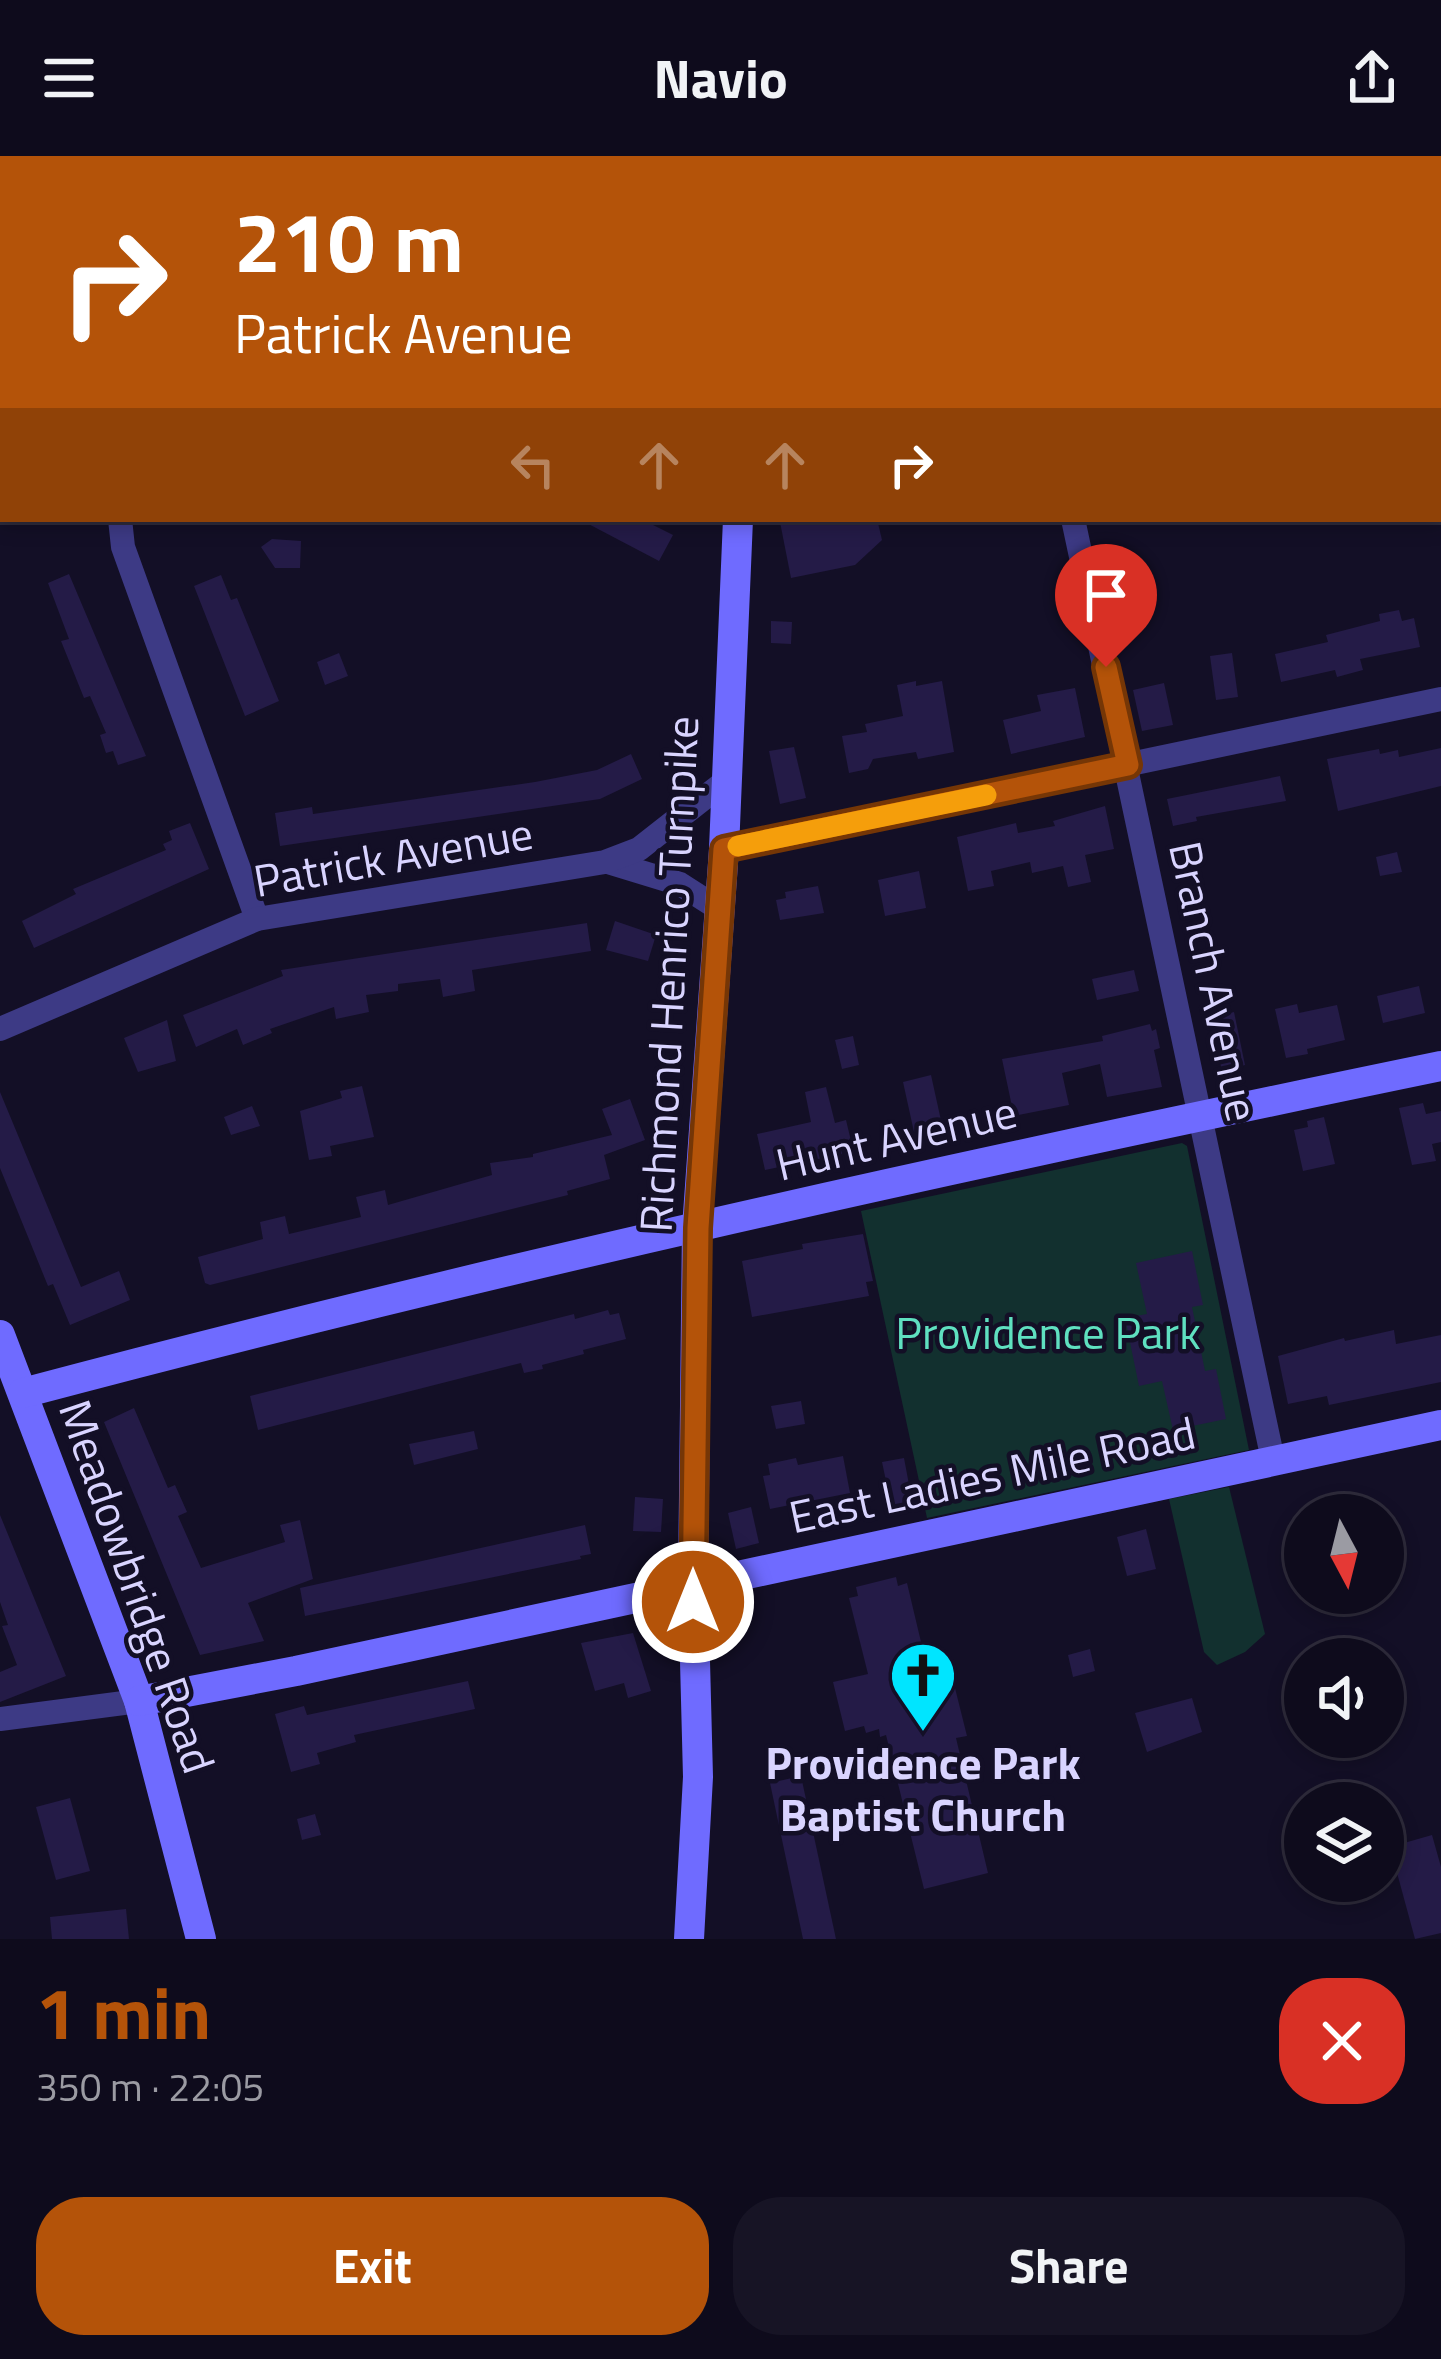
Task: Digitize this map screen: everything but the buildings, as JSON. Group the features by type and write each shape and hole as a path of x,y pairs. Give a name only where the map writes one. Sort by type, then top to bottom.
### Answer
{"street":[{"path":"120,522 123,547 256,919"},
{"name":"Branch Avenue","path":"1074,522 1274,1460"},
{"name":"Richmond Henrico Turnpike","path":"689,1939 698,1778 693,1584 698,1228 724,849 734,524"},
{"path":"724,849 1441,699"},
{"name":"Patrick Avenue","path":"0,1029 256,919 605,862 639,849 727,780"},
{"name":"Patrick Avenue","path":"605,862 680,884 719,909"},
{"name":"Hunt Avenue","path":"23,1393 240,1336 698,1228 1441,1066"},
{"name":"Meadowbridge Road","path":"0,1335 139,1701 201,1939"},
{"name":"East Ladies Mile Road","path":"139,1701 1441,1425"},
{"path":"0,1719 139,1701"}],"green space":[{"name":"Providence Park","path":"1182,1143 1187,1146 1249,1450 927,1518 861,1211"},
{"path":"1229,1487 1265,1634 1245,1652 1217,1665 1204,1652 1169,1499"}],"slow traffic":[{"path":"738,846 986,795"}],"place":[{"name":"Providence Park Baptist Church","path":"923,1734"}],"route":[{"path":"693,1602 698,1228 724,849 1128,765 1106,667"}]}
